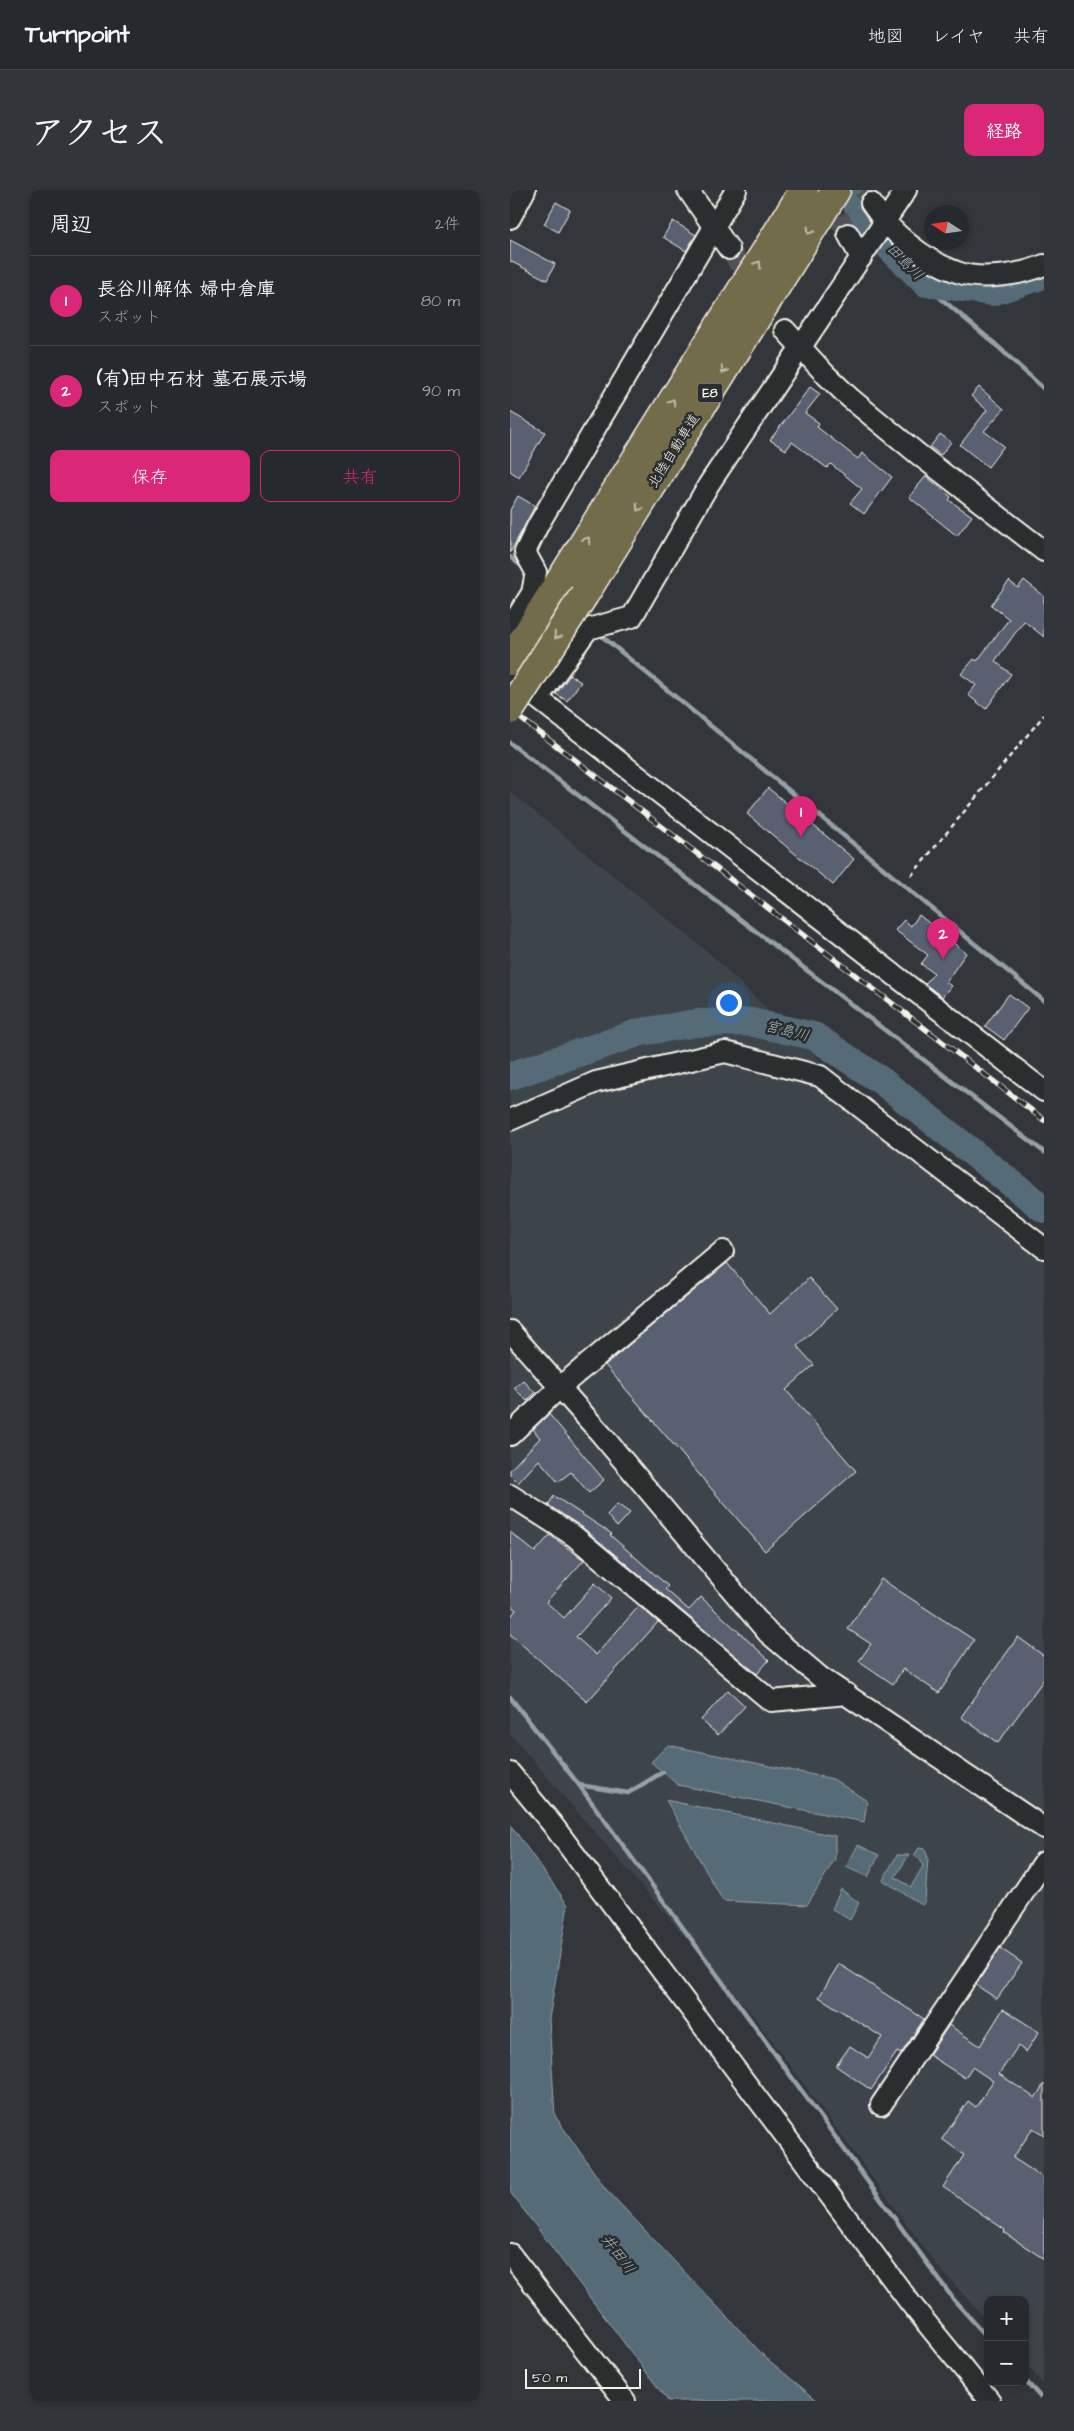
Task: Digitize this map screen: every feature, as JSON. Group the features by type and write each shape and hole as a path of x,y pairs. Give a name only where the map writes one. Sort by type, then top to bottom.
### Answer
{"highway":[{"name":"北陸自動車道","path":"510,661 804,190"},
{"name":"北陸自動車道","path":"510,710 584,596 836,190"}],"street":[{"path":"510,218 525,190"},
{"path":"688,190 729,249"},
{"path":"510,628 532,593 536,572 525,552 538,525 736,190"},
{"path":"538,698 588,629 632,617 710,484 906,190"},
{"path":"871,203 884,222 929,258 958,273 996,277 1044,265"},
{"path":"848,234 861,258"},
{"path":"785,330 850,398 918,454 1044,551"},
{"path":"510,677 1044,1091"},
{"path":"510,1120 596,1082 725,1052 820,1076 1044,1248"},
{"path":"510,1435 559,1388 723,1250"},
{"path":"510,1331 601,1434 768,1633 820,1677 848,1694 1044,1828"},
{"path":"510,1495 574,1536 771,1701 848,1694"},
{"path":"510,1773 558,1832 911,2304 990,2401"},
{"path":"881,2105 1044,1862"},
{"path":"510,2254 625,2401"}],"path":[{"path":"911,876 1044,715"}],"shaded area":[{"path":"510,792 707,951 867,1105 1044,1244 1044,2385 1029,2368 1029,2296 984,2296 984,2318 936,2264 753,2015 510,1734"}],"water":[{"path":"668,1745 833,1779 867,1801 864,1822 678,1785 651,1762"},
{"path":"666,1800 835,1836 835,1859 807,1905 723,1901"},
{"name":"井田川","path":"510,1824 568,1905 549,2019 555,2116 605,2188 766,2358 818,2401 668,2401 510,2192"},
{"path":"858,1845 879,1855 868,1877 846,1867"},
{"path":"919,1848 925,1849 928,1858 925,1901 922,1905 883,1880 897,1855 909,1855 895,1877 911,1887 923,1866 920,1859 914,1855"},
{"path":"841,1889 859,1903 850,1920 832,1909"}],"building":[{"path":"556,202 570,210 558,232 544,224"},
{"path":"673,221 696,235 686,251 663,237"},
{"path":"510,240 555,264 547,280 510,261"},
{"path":"810,387 820,394 805,413 819,423 817,427 858,459 862,453 892,477 864,514 850,503 862,489 831,464 827,468 792,442 786,450 770,440"},
{"path":"979,387 1004,409 984,431 1004,446 988,467 960,445 987,410 971,396"},
{"path":"510,412 545,432 519,477 510,471"},
{"path":"940,434 951,442 941,455 930,447"},
{"path":"926,476 951,497 949,500 972,516 957,536 909,497"},
{"path":"518,496 535,506 510,553 510,510"},
{"path":"1024,580 1044,596 1044,637 1024,621 995,661 1011,674 986,709 968,695 976,685 961,674 974,659 977,661 1009,619 991,605 1009,581 1018,588"},
{"path":"570,675 581,682 567,701 556,694"},
{"path":"768,788 854,859 833,885 747,814"},
{"path":"919,915 966,953 946,982 951,986 942,997 925,984 934,973 921,964 928,955 895,930 904,920 911,926"},
{"path":"1009,994 1028,1008 1004,1040 985,1026"},
{"path":"727,1263 770,1314 809,1278 837,1309 797,1346 814,1365 786,1390 856,1471 765,1551 605,1365"},
{"path":"523,1380 535,1393 527,1401 514,1388"},
{"path":"549,1414 604,1480 589,1493 571,1472 558,1482 539,1460 518,1483 510,1475 510,1470 540,1438 533,1429"},
{"path":"554,1496 612,1534 610,1535 668,1586 665,1589 689,1610 701,1597 769,1660 757,1674 582,1527 548,1505"},
{"path":"617,1504 630,1513 617,1527 607,1515"},
{"path":"510,1532 535,1552 550,1535 584,1560 546,1602 564,1618 595,1583 611,1598 576,1637 596,1655 639,1606 658,1622 587,1702 510,1634 510,1618 516,1610 510,1605"},
{"path":"881,1579 974,1640 939,1693 903,1669 893,1684 859,1661 871,1644 848,1629"},
{"path":"1018,1637 1044,1656 1044,1679 998,1743 961,1717"},
{"path":"728,1690 745,1706 718,1735 701,1720"},
{"path":"1000,1948 1022,1963 997,1999 976,1985"},
{"path":"839,1964 924,2019 901,2054 897,2052 871,2090 836,2066 850,2046 868,2058 882,2037 819,1997"},
{"path":"1003,2009 1039,2032 1026,2052 1018,2046 999,2074 1035,2098 1044,2084 1044,2135 1033,2128 1013,2158 1044,2178 1044,2259 1003,2232 1005,2230 943,2187 964,2155 942,2139 968,2101 976,2107 993,2081 972,2067 965,2078 929,2055 949,2025 980,2046"}],"waterway":[{"name":"田島川","path":"850,190 867,225 926,283 992,292 1044,275"},
{"path":"926,283 938,296 994,343 1044,389"},
{"path":"510,557 525,569"},
{"path":"599,632 1044,1001"},
{"path":"510,743 1044,1152"},
{"name":"宮島川","path":"510,1076 641,1032 697,1023 750,1022 814,1036 883,1082 1044,1209"},
{"path":"510,1697 579,1785 954,2300 984,2334"},
{"path":"579,1785 628,1793 663,1772"},
{"path":"1029,2384 1044,2401"}],"tunnel":[{"path":"824,190 848,234"},
{"path":"864,190 871,203"},
{"path":"729,249 785,330"}],"railway":[{"path":"510,710 1044,1120"}],"place":[{"name":"長谷川解体 婦中倉庫","path":"801,837"},
{"name":"(有)田中石材 墓石展示場","path":"943,959"}]}
